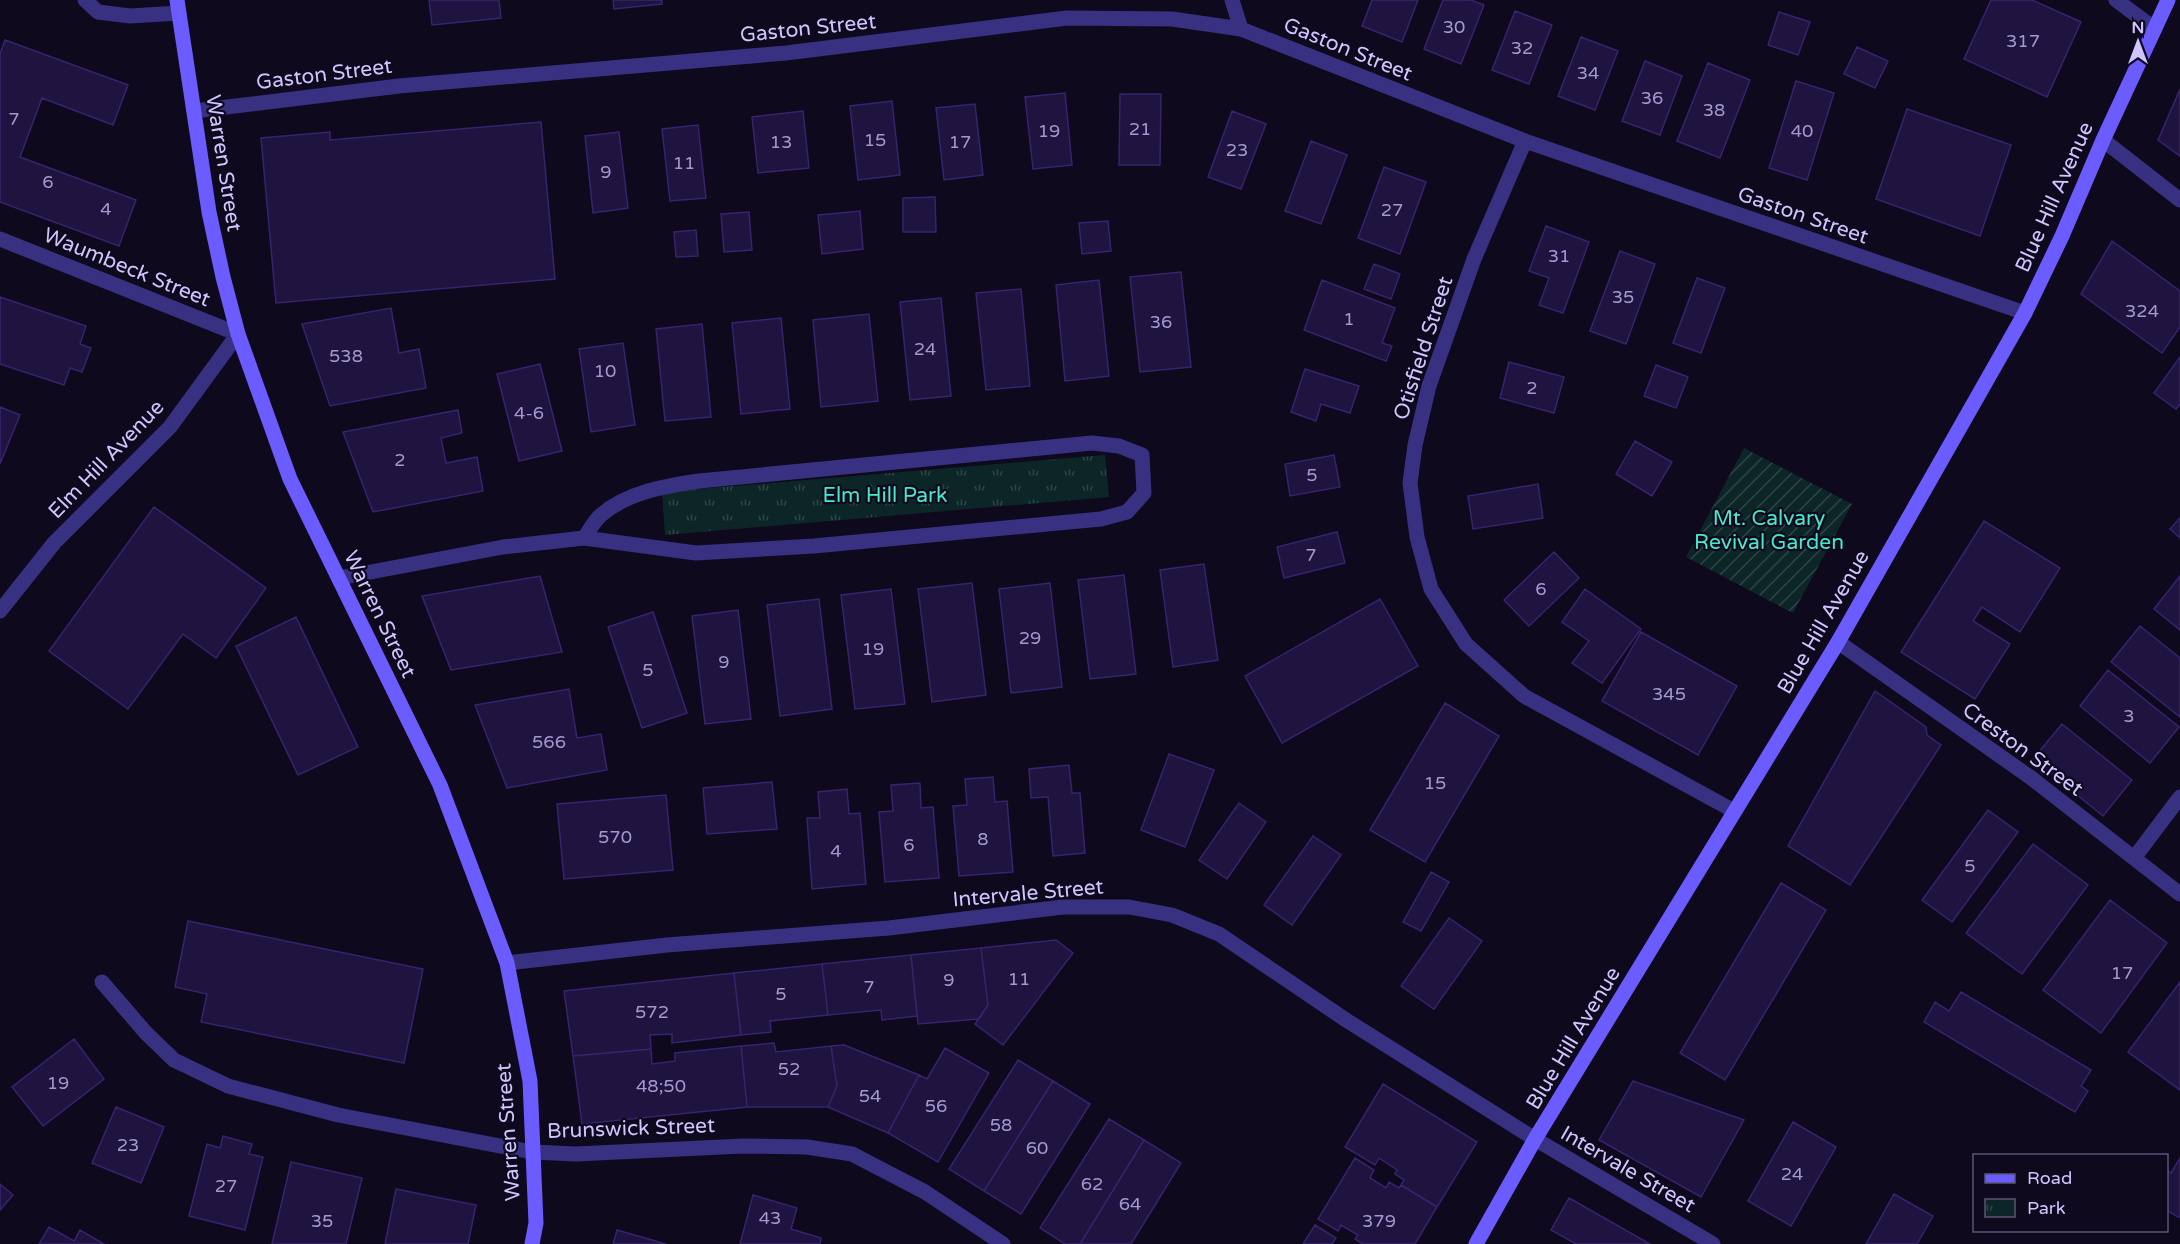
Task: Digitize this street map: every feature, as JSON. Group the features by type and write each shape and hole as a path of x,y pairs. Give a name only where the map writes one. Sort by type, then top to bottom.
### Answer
{"main road":[{"name":"Blue Hill Avenue","path":"1476,1244 1535,1139 1838,642 2025,313 2168,0"},
{"name":"Warren Street","path":"178,6 209,212 238,334 290,479 440,785 507,963 530,1081 536,1223 532,1244"}],"street":[{"path":"85,0 98,12 130,16 178,6"},
{"path":"1232,0 1241,29"},
{"path":"2116,0 2155,29"},
{"name":"Gaston Street","path":"195,111 399,86 786,53 1067,18 1172,19 1241,29 1525,141 2025,313"},
{"path":"2103,140 2180,200"},
{"name":"Otisfield Street","path":"1525,141 1474,259 1429,386 1415,445 1410,483 1417,537 1431,589 1466,644 1524,696 1734,812"},
{"name":"Waumbeck Street","path":"0,239 238,334"},
{"name":"Elm Hill Avenue","path":"0,611 54,543 170,427 238,334"},
{"path":"339,578 503,547 584,538 696,553 814,546 1101,519 1127,512 1144,493 1142,455 1119,446 1092,443 663,486 624,500 600,516 584,538"},
{"name":"Creston Street","path":"1838,642 2030,777 2180,894"},
{"path":"2134,858 2180,797"},
{"name":"Intervale Street","path":"507,963 667,945 889,928 1063,907 1129,907 1172,915 1219,934 1346,1020 1535,1139 1713,1244"},
{"name":"Brunswick Street","path":"102,982 146,1034 174,1060 228,1086 338,1115 532,1152 576,1154 743,1146 807,1147 852,1154 925,1192 1003,1244"}],"green space":[{"name":"Mt. Calvary Revival Garden","path":"1744,448 1852,504 1793,613 1686,557"},
{"name":"Elm Hill Park","path":"1105,455 1109,497 665,535 662,492"}],"building":[{"path":"429,0 499,0 501,18 432,25"},
{"path":"613,0 662,0 662,4 614,9"},
{"path":"1372,0 1418,0 1402,42 1362,26"},
{"path":"1443,0 1471,0 1484,5 1461,64 1424,49"},
{"path":"1991,0 2032,0 2081,22 2047,97 1964,59"},
{"path":"1515,11 1552,25 1529,84 1492,70"},
{"path":"1779,12 1810,22 1798,55 1768,45"},
{"path":"1581,37 1618,51 1595,110 1558,96"},
{"path":"5,40 128,85 113,125 42,98 20,157 136,200 119,246 0,202 0,54"},
{"path":"1857,47 1888,61 1875,88 1844,74"},
{"path":"1645,61 1682,76 1660,135 1622,121"},
{"path":"1708,63 1750,80 1720,158 1677,141"},
{"path":"1796,81 1834,93 1807,180 1769,168"},
{"path":"2180,89 2180,156 2158,140"},
{"path":"1065,93 1072,165 1033,169 1025,97"},
{"path":"1120,94 1161,94 1160,165 1119,165"},
{"path":"892,101 900,175 858,180 850,106"},
{"path":"975,104 983,175 944,180 936,108"},
{"path":"1907,109 2011,145 1980,236 1876,199"},
{"path":"803,111 809,168 758,173 752,117"},
{"path":"1232,111 1266,124 1241,189 1208,177"},
{"path":"541,122 555,279 276,303 261,138 330,132 330,140"},
{"path":"698,125 706,198 670,201 662,129"},
{"path":"619,132 628,208 593,213 585,136"},
{"path":"1311,141 1347,155 1321,224 1285,211"},
{"path":"1384,167 1426,182 1400,254 1358,238"},
{"path":"935,197 936,232 903,232 903,198"},
{"path":"860,211 863,249 822,254 818,215"},
{"path":"749,212 752,250 724,252 721,214"},
{"path":"1108,221 1111,251 1082,254 1079,223"},
{"path":"1546,226 1589,242 1563,313 1539,305 1549,278 1529,271"},
{"path":"696,230 698,256 676,257 674,232"},
{"path":"2112,241 2180,291 2180,327 2162,353 2081,294"},
{"path":"1620,251 1655,264 1626,344 1590,331"},
{"path":"1374,264 1400,274 1391,299 1364,289"},
{"path":"1181,272 1191,367 1140,372 1130,277"},
{"path":"1697,278 1725,288 1701,353 1673,343"},
{"path":"1099,280 1109,376 1065,381 1056,285"},
{"path":"1322,280 1395,308 1382,343 1392,346 1386,361 1304,330"},
{"path":"1021,289 1030,386 986,390 976,293"},
{"path":"0,297 86,326 80,344 91,348 82,372 70,368 64,385 0,364"},
{"path":"941,298 951,396 910,400 900,302"},
{"path":"391,308 399,353 419,349 426,388 330,406 302,324"},
{"path":"869,314 878,401 821,407 813,320"},
{"path":"781,318 790,409 741,414 732,323"},
{"path":"702,324 711,417 665,421 656,329"},
{"path":"623,343 635,425 591,432 579,349"},
{"path":"2180,357 2180,404 2176,409 2154,393"},
{"path":"1509,362 1564,377 1554,413 1500,398"},
{"path":"540,364 562,451 519,461 497,374"},
{"path":"1656,365 1688,377 1676,408 1644,396"},
{"path":"1305,369 1359,386 1350,413 1321,404 1316,421 1291,412"},
{"path":"0,407 20,415 0,464"},
{"path":"458,410 462,433 441,438 446,463 477,457 483,491 373,512 343,432"},
{"path":"1635,441 1672,462 1652,496 1616,474"},
{"path":"1334,455 1340,487 1290,496 1285,464"},
{"path":"1538,484 1543,518 1473,529 1468,496"},
{"path":"154,507 266,588 216,658 183,634 128,709 49,651"},
{"path":"2180,518 2180,538 2170,529"},
{"path":"1984,521 2060,568 2020,632 1982,607 1973,621 2010,644 1975,699 1901,652"},
{"path":"1337,532 1345,563 1284,578 1277,547"},
{"path":"1554,552 1579,578 1529,626 1504,600"},
{"path":"1204,564 1218,660 1173,667 1160,570"},
{"path":"1124,575 1136,674 1090,679 1078,580"},
{"path":"540,576 562,652 451,670 422,596"},
{"path":"2180,576 2180,630 2154,609"},
{"path":"972,583 986,695 932,702 918,589"},
{"path":"1050,583 1062,687 1011,693 999,589"},
{"path":"891,589 905,704 855,709 841,595"},
{"path":"1585,589 1641,629 1602,683 1572,663 1589,641 1562,622"},
{"path":"819,599 832,709 780,716 767,605"},
{"path":"1380,599 1418,666 1282,743 1245,676"},
{"path":"738,610 751,719 705,724 692,616"},
{"path":"653,612 687,713 642,728 608,627"},
{"path":"296,617 358,747 298,775 236,646"},
{"path":"2140,626 2180,658 2180,717 2111,662"},
{"path":"1641,632 1737,686 1698,755 1602,701"},
{"path":"2108,670 2179,727 2150,763 2080,706"},
{"path":"569,689 577,738 601,734 607,770 507,788 475,705"},
{"path":"1875,691 1926,727 1927,735 1941,745 1850,885 1788,846"},
{"path":"1445,703 1499,736 1425,862 1370,830"},
{"path":"2062,724 2132,780 2103,816 2033,759"},
{"path":"1169,754 1214,770 1185,847 1141,830"},
{"path":"1069,765 1072,793 1080,793 1085,853 1053,856 1048,797 1031,798 1029,769"},
{"path":"993,777 995,802 1007,801 1013,872 959,876 953,806 967,805 965,779"},
{"path":"772,782 777,829 707,834 703,788"},
{"path":"920,783 921,808 933,807 939,878 885,882 879,812 893,811 891,785"},
{"path":"847,789 849,814 860,813 866,884 812,889 807,818 820,818 818,792"},
{"path":"666,795 673,870 564,879 557,804"},
{"path":"1239,803 1266,822 1227,879 1199,860"},
{"path":"1988,810 2018,832 1952,922 1922,900"},
{"path":"1313,836 1341,855 1292,925 1264,905"},
{"path":"2033,844 2088,885 2022,974 1966,933"},
{"path":"1431,872 1449,882 1421,931 1403,922"},
{"path":"1781,883 1826,910 1725,1080 1680,1053"},
{"path":"2110,900 2167,943 2101,1033 2043,990"},
{"path":"1449,918 1482,941 1434,1009 1401,986"},
{"path":"188,921 423,969 404,1063 201,1022 207,994 175,987"},
{"path":"1056,940 1073,953 1003,1045 975,1024 988,1005 981,948"},
{"path":"981,948 988,1005 979,1019 918,1024 911,955"},
{"path":"911,955 917,1016 882,1020 881,1010 828,1015 822,964"},
{"path":"822,964 828,1015 770,1021 771,1032 741,1035 734,973"},
{"path":"734,973 741,1035 672,1043 672,1034 650,1035 651,1049 573,1056 564,991"},
{"path":"2180,982 2180,1090 2128,1052"},
{"path":"1961,992 2091,1070 2081,1086 2088,1091 2075,1112 1924,1022 1935,1002 1949,1011"},
{"path":"74,1039 104,1079 43,1126 12,1087"},
{"path":"774,1043 776,1052 831,1046 837,1086 828,1107 747,1107 741,1046"},
{"path":"844,1045 919,1075 888,1133 828,1107 837,1086 831,1046"},
{"path":"741,1046 747,1107 582,1124 573,1056 651,1049 652,1064 675,1061 675,1053"},
{"path":"945,1048 989,1073 938,1162 888,1133 919,1075 927,1079"},
{"path":"1018,1060 1053,1081 984,1191 949,1169"},
{"path":"1053,1081 1090,1104 1021,1214 984,1191"},
{"path":"1633,1081 1744,1120 1701,1197 1599,1140"},
{"path":"1383,1084 1477,1142 1437,1207 1401,1185 1404,1180 1395,1174 1397,1170 1379,1158 1375,1165 1345,1147"},
{"path":"116,1107 164,1127 141,1183 92,1163"},
{"path":"1109,1119 1144,1140 1080,1244 1065,1244 1040,1228"},
{"path":"1793,1122 1836,1147 1791,1226 1748,1201"},
{"path":"223,1136 252,1144 249,1154 263,1157 245,1230 189,1216 207,1144 220,1148"},
{"path":"1144,1140 1181,1163 1131,1244 1080,1244"},
{"path":"1355,1158 1374,1170 1370,1178 1386,1188 1389,1182 1399,1188 1401,1185 1437,1207 1415,1244 1363,1244 1355,1239 1358,1235 1341,1225 1338,1231 1318,1219"},
{"path":"2180,1158 2180,1218 2168,1211 2168,1171 2171,1173"},
{"path":"291,1162 362,1178 346,1244 272,1244"},
{"path":"0,1184 13,1195 0,1210"},
{"path":"396,1189 476,1205 468,1244 385,1244"},
{"path":"1894,1194 1933,1216 1917,1244 1866,1244"},
{"path":"753,1195 797,1208 791,1229 821,1238 820,1244 740,1244"},
{"path":"1569,1198 1650,1244 1576,1244 1551,1230"},
{"path":"1315,1225 1336,1238 1332,1244 1303,1244"},
{"path":"49,1227 74,1241 80,1230 104,1244 39,1244"},
{"path":"617,1230 666,1244 613,1244"}]}
